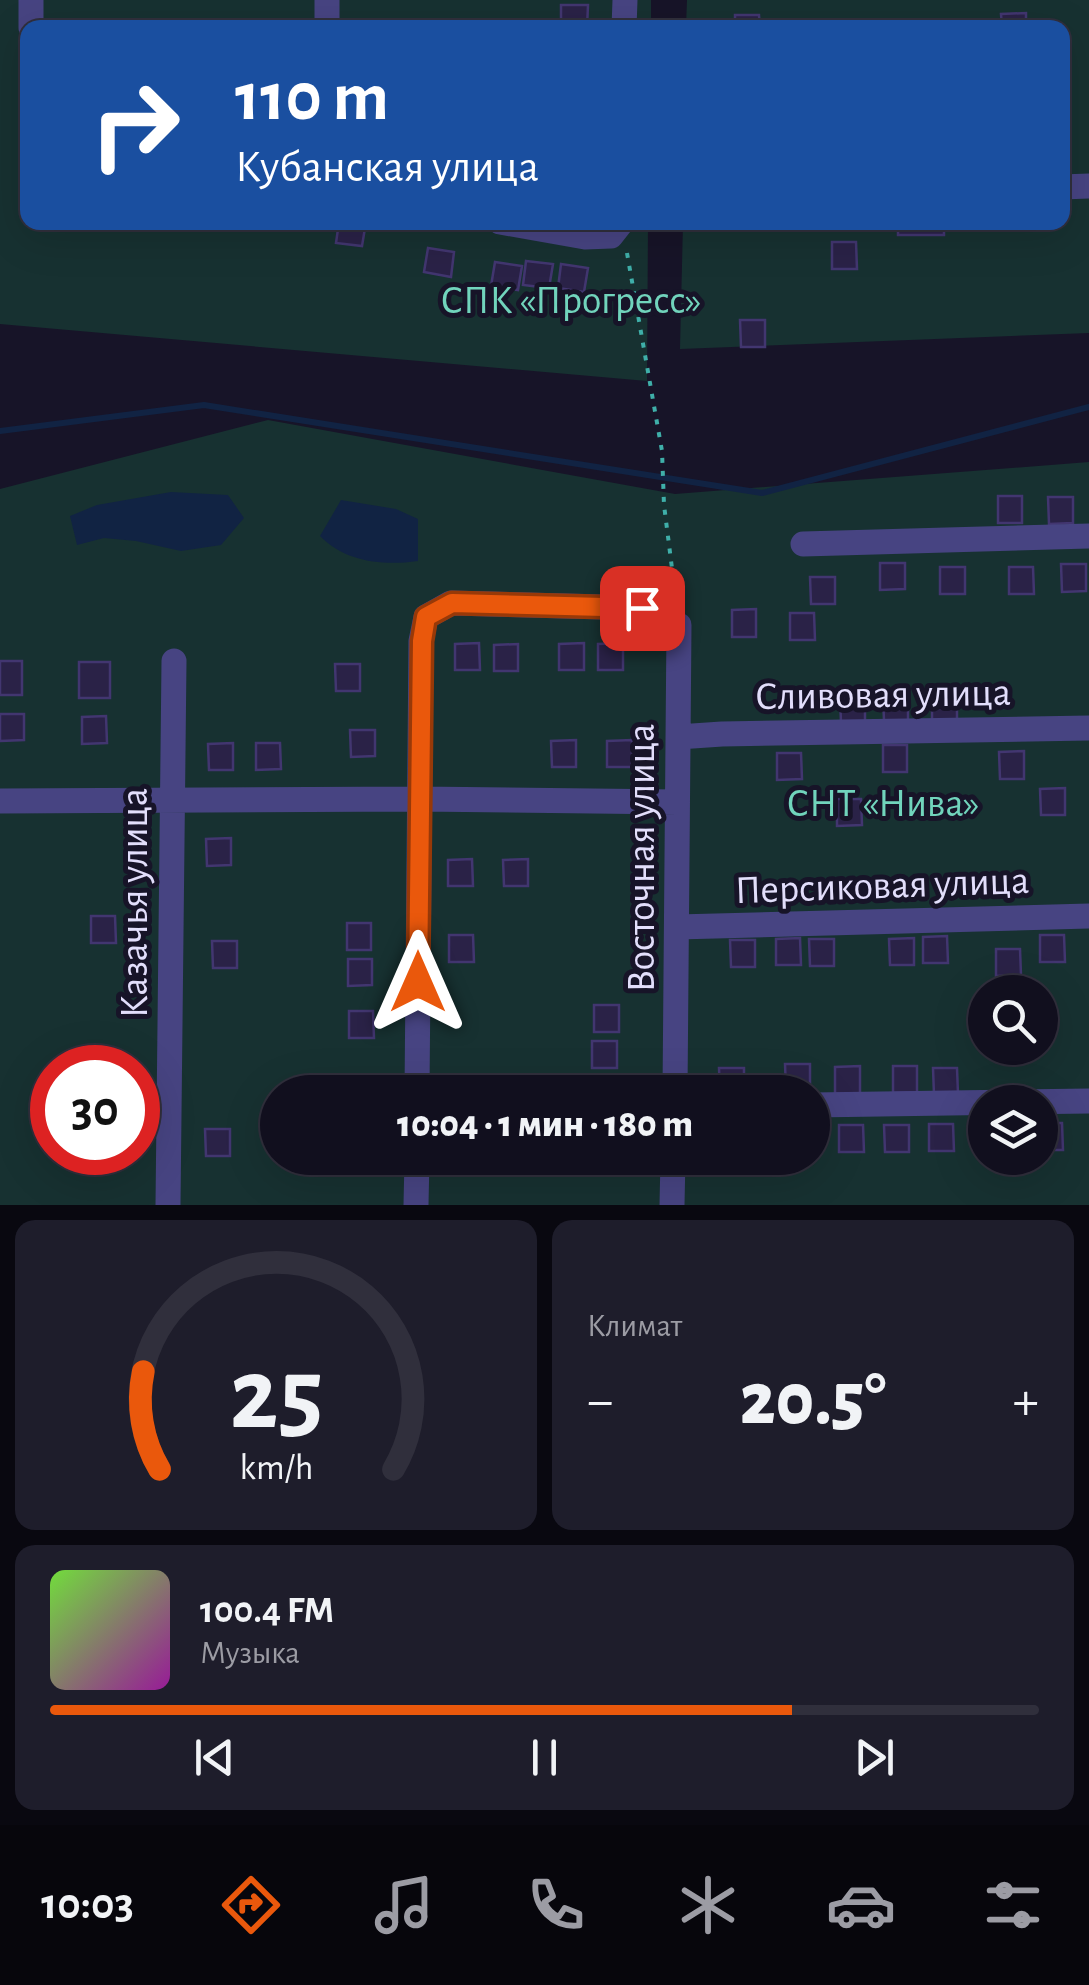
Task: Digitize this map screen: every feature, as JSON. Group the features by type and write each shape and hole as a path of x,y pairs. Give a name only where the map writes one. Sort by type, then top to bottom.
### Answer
{"street":[{"path":"545,230 585,237 611,236 616,230"},
{"path":"803,544 1089,536"},
{"path":"417,1075 422,641 426,617 452,603 642,608 679,625"},
{"name":"Восточная улица","path":"675,1075 679,625"},
{"name":"Казачья улица","path":"168,1205 174,662"},
{"name":"Сливовая улица","path":"678,737 1089,728"},
{"path":"0,801 677,802"},
{"name":"Персиковая улица","path":"676,927 1089,916"},
{"path":"830,1105 1089,1101"},
{"path":"416,1205 417,1175"},
{"path":"672,1205 673,1175"}],"path":[{"path":"623,230 663,468 679,625"}],"green space":[{"name":"СПК «Прогресс»","path":"0,0 651,0 651,20 20,20 20,230 648,230 647,381 0,324"},
{"path":"687,0 1089,0 1089,333 680,349 683,230 1070,230 1070,20 686,20"},
{"name":"СНТ «Нива»","path":"268,420 675,494 1089,462 1089,1205 0,1205 0,489"}],"water":[{"path":"171,492 228,495 244,518 221,545 181,551 104,538 77,545 70,516 97,505"},
{"path":"341,500 396,509 418,519 418,561 365,560 330,545 320,536"}],"building":[{"path":"561,5 588,5 587,20 561,20"},
{"path":"1026,13 1026,20 1001,20 1001,14"},
{"path":"735,15 759,15 759,20 735,20"},
{"path":"338,230 365,230 362,246 336,243"},
{"path":"898,230 944,230 944,235 898,235"},
{"path":"832,242 856,242 857,269 832,269"},
{"path":"428,248 454,252 451,277 424,272"},
{"path":"526,261 553,264 549,288 523,285"},
{"path":"495,262 522,266 518,290 491,286"},
{"path":"561,264 588,268 584,292 558,288"},
{"path":"740,320 765,320 765,347 741,347"},
{"path":"998,496 1022,496 1022,523 998,523"},
{"path":"1048,497 1073,497 1073,523 1049,524"},
{"path":"880,563 905,563 905,589 880,590"},
{"path":"1061,564 1086,564 1086,591 1062,592"},
{"path":"940,567 965,567 965,594 940,594"},
{"path":"1009,567 1033,567 1034,594 1009,594"},
{"path":"810,577 835,577 835,604 811,604"},
{"path":"756,609 756,637 732,637 732,610"},
{"path":"790,613 814,613 815,640 790,640"},
{"path":"479,643 480,670 455,670 455,644"},
{"path":"584,643 584,670 559,670 559,644"},
{"path":"623,643 623,670 598,670 598,644"},
{"path":"518,644 518,671 494,671 494,645"},
{"path":"0,661 22,661 22,695 0,695"},
{"path":"79,662 110,662 110,698 79,698"},
{"path":"335,664 360,664 360,691 336,691"},
{"path":"908,693 908,720 884,721 883,694"},
{"path":"957,693 957,720 932,721 932,694"},
{"path":"840,696 865,696 865,723 841,723"},
{"path":"0,714 24,714 24,740 0,741"},
{"path":"106,716 107,743 82,744 82,717"},
{"path":"350,730 375,730 375,756 351,757"},
{"path":"576,740 576,767 552,767 551,741"},
{"path":"632,740 632,767 607,767 607,741"},
{"path":"233,743 233,770 209,770 208,744"},
{"path":"256,743 280,743 281,769 256,770"},
{"path":"883,745 907,745 907,772 883,772"},
{"path":"1024,751 1024,779 1000,779 999,752"},
{"path":"777,753 801,753 802,779 777,780"},
{"path":"1065,788 1065,815 1041,815 1040,789"},
{"path":"837,799 861,799 862,825 837,826"},
{"path":"231,838 231,865 207,866 206,839"},
{"path":"472,859 473,886 448,886 448,860"},
{"path":"528,859 528,886 504,886 503,860"},
{"path":"91,916 115,916 116,943 91,943"},
{"path":"347,923 371,923 371,950 347,950"},
{"path":"449,935 473,935 474,962 449,962"},
{"path":"1040,935 1064,935 1065,962 1040,962"},
{"path":"947,936 948,963 923,963 923,937"},
{"path":"800,938 801,965 776,965 776,939"},
{"path":"914,938 914,965 890,965 889,939"},
{"path":"809,939 834,939 834,966 810,966"},
{"path":"730,940 755,940 755,967 731,967"},
{"path":"212,941 237,941 237,968 213,968"},
{"path":"996,949 1020,949 1021,975 996,975"},
{"path":"348,959 372,959 372,985 348,986"},
{"path":"594,1005 619,1005 619,1032 594,1032"},
{"path":"349,1011 373,1011 374,1038 349,1038"},
{"path":"592,1041 617,1041 617,1068 592,1068"},
{"path":"785,1064 810,1064 810,1075 785,1075"},
{"path":"860,1066 860,1093 835,1094 835,1067"},
{"path":"893,1066 917,1066 917,1092 893,1093"},
{"path":"719,1068 744,1068 744,1075 719,1075"},
{"path":"933,1068 957,1068 958,1094 934,1095"},
{"path":"1058,1123 1062,1123 1063,1150 1058,1150"},
{"path":"929,1124 953,1124 954,1151 929,1151"},
{"path":"839,1125 863,1125 864,1152 839,1152"},
{"path":"884,1125 909,1125 909,1152 885,1152"},
{"path":"205,1129 230,1129 230,1156 206,1156"}],"waterway":[{"path":"0,431 204,405 762,493 1089,407"}],"route":[{"path":"418,982 422,641 426,617 452,603 642,608"}]}
